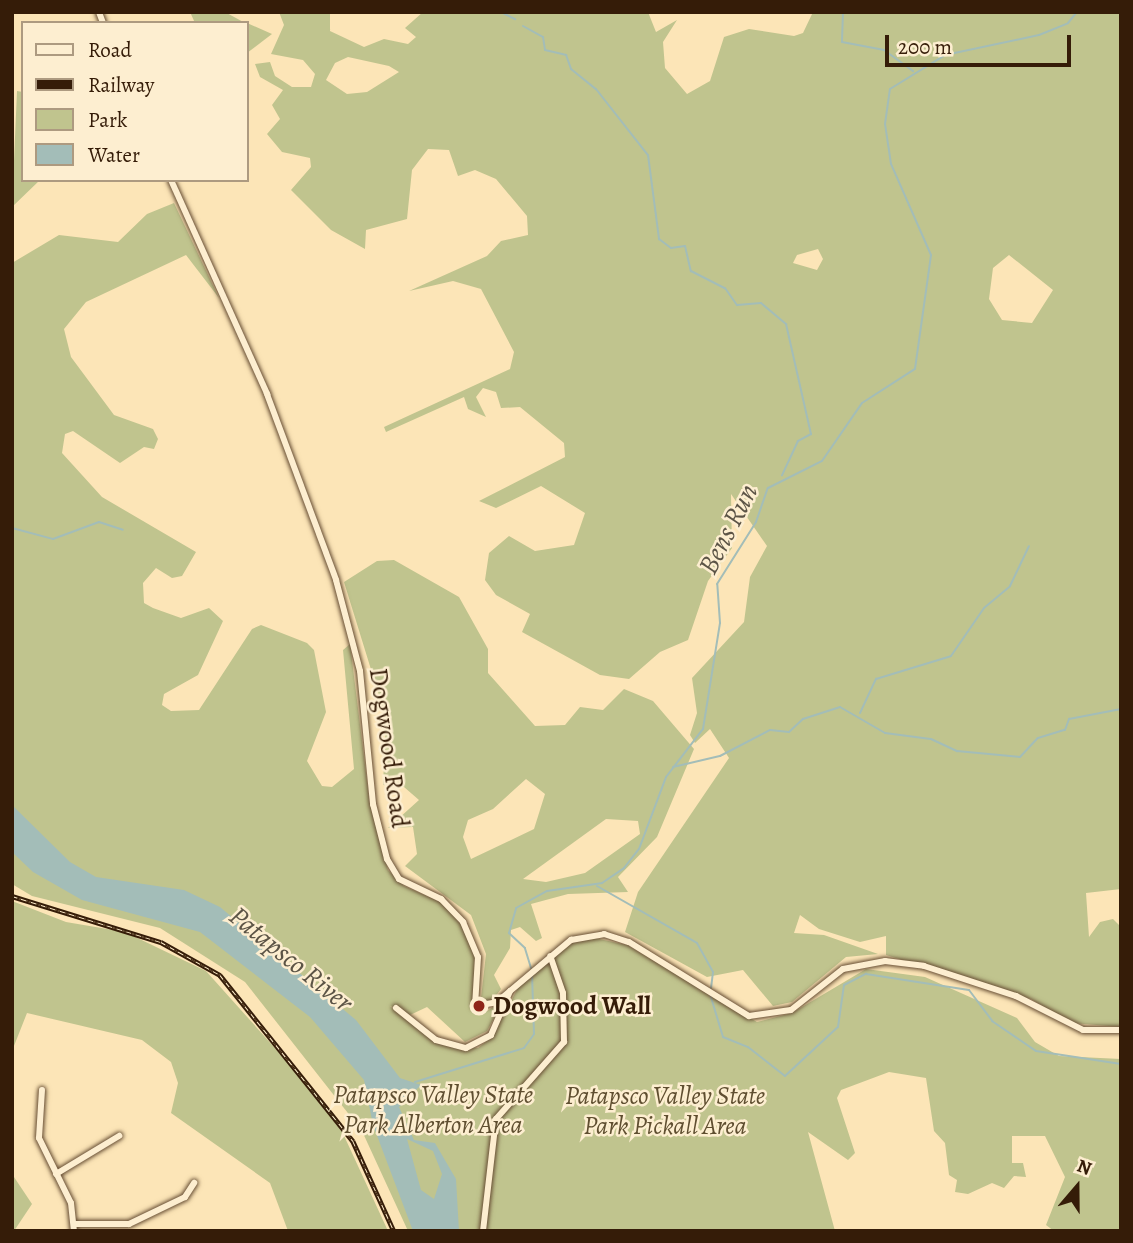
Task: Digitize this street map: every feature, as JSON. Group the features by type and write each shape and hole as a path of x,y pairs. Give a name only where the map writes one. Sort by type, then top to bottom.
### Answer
{"street":[{"name":"Dogwood Road","path":"172,182 263,384 336,580 360,671 373,804 387,859 399,879 441,900 463,922 478,957 475,1006 486,1009 571,940 604,934 749,1016 768,1018 791,1010 855,964 905,962 1016,996 1083,1030 1121,1030"},
{"path":"483,1231 496,1119 564,1042 563,993 550,956"},
{"path":"396,1008 436,1040 466,1048 491,1035 510,991"},
{"path":"42,1090 39,1138 56,1174 74,1227 129,1224 185,1197 194,1183"},
{"path":"56,1174 119,1136"}],"green space":[{"path":"190,12 225,12 241,21 194,21"},
{"path":"279,12 330,12 330,31 364,47 384,39 408,44 416,37 405,28 423,12 648,12 656,32 677,20 663,42 665,68 687,94 710,81 724,37 749,29 794,36 803,33 813,12 1121,12 1121,889 1086,893 1089,937 1100,922 1113,919 1121,927 1121,1027 1072,1023 1031,999 886,955 886,936 860,942 819,929 800,915 794,933 824,935 878,954 846,957 792,1002 773,1006 743,970 707,977 625,932 638,892 729,758 710,729 695,743 690,735 697,713 692,678 744,622 750,577 767,546 731,494 732,548 708,581 688,640 660,652 629,679 600,675 522,632 530,614 496,595 485,580 489,553 509,536 535,551 574,545 585,513 541,486 496,508 479,501 565,457 564,443 520,407 501,408 496,392 483,388 476,397 486,417 468,409 464,397 386,432 384,427 510,369 514,352 481,289 453,281 409,291 487,256 501,241 528,235 527,216 496,179 475,170 458,176 449,150 428,149 412,170 407,219 366,230 365,249 331,230 291,190 311,167 310,158 282,152 267,134 280,119 272,105 283,90 260,77 255,64 270,62 275,76 292,87 311,87 315,74 303,60 271,54 284,25","holes":["348,57 389,66 399,72 367,92 347,94 326,80 335,63","818,249 823,259 817,270 793,263 797,255","1009,255 1053,290 1032,323 1002,320 989,299 993,268"]},
{"path":"248,23 272,34 248,52"},
{"path":"17,91 21,92 21,182 38,182 12,207"},
{"path":"174,203 219,298 186,255 86,302 64,329 71,357 114,415 153,429 158,439 154,449 144,447 120,463 73,431 65,434 62,453 102,497 196,552 182,576 172,578 156,568 143,583 144,603 153,608 181,618 209,608 223,621 198,675 164,694 162,705 171,711 199,710 252,629 261,625 307,643 314,650 326,712 307,761 322,786 332,787 354,769 343,650 350,644 370,805 388,870 404,886 440,902 461,924 475,957 473,1008 487,1011 504,1000 487,1031 465,1042 427,1007 410,1015 390,1006 436,1042 478,1048 492,1037 519,986 572,943 590,937 627,945 757,1022 792,1013 866,969 925,977 1017,1018 1035,1042 1059,1056 1121,1059 1120,1231 1054,1231 1046,1225 1065,1177 1045,1136 1012,1136 1012,1163 1023,1163 1026,1177 1014,1176 1004,1188 992,1183 968,1194 955,1192 957,1180 949,1175 945,1143 934,1131 926,1078 889,1072 841,1090 837,1098 855,1153 848,1160 808,1132 835,1231 408,1231 362,1131 245,982 160,928 32,896 12,884 12,263 59,235 118,242 147,214"},
{"path":"394,560 459,597 488,649 488,673 535,726 565,725 580,707 603,710 624,689 653,701 694,749 657,837 618,877 628,892 568,894 531,904 542,938 536,941 520,927 511,930 510,948 494,975 501,989 491,1002 481,998 486,954 471,915 405,866 417,854 413,827 388,828 419,800 404,787 383,785 386,718 344,582 377,561","holes":["526,779 545,794 534,829 471,859 463,837 468,820 493,809","606,819 638,821 640,834 585,873 546,882 523,879"]},
{"path":"12,901 66,922 125,932 206,971 334,1114 388,1231 288,1231 270,1183 171,1113 178,1083 171,1062 142,1040 27,1013 12,1051"},
{"path":"12,1174 32,1204 14,1231 12,1231"}],"water":[{"name":"Patapsco River","path":"12,805 70,862 96,877 184,890 220,907 356,1020 400,1078 421,1085 399,1107 414,1140 435,1143 456,1179 459,1231 413,1231 373,1125 364,1080 310,1017 200,932 82,900 33,872 12,852","holes":["407,1139 433,1151 442,1174 434,1199 421,1190"]}],"waterway":[{"path":"501,12 515,19"},
{"path":"843,12 842,42 884,50 913,71"},
{"name":"Bens Run","path":"531,968 525,948 509,933 516,908 547,891 602,883 624,868 639,849 666,777 703,729 720,623 717,584 756,522 768,488 822,461 862,403 915,369 931,255 891,164 885,124 890,89 945,55 1039,35 1068,23 1077,12"},
{"path":"523,26 543,37 545,50 566,55 571,69 596,89 648,155 659,239 671,248 685,246 691,271 725,288 737,305 761,303 786,324 811,434 798,441 782,476"},
{"path":"12,528 53,539 99,522 123,530"},
{"path":"860,713 876,679 951,656 984,608 1010,586 1029,546"},
{"path":"673,767 720,756 770,730 789,732 803,719 840,707 885,733 931,739 957,751 1020,757 1038,738 1065,730 1069,719 1121,709"},
{"path":"597,886 697,943 713,972 711,988"},
{"name":"Bens Run","path":"415,1082 524,1048 534,1034 532,974"},
{"path":"710,994 723,1037 748,1047 785,1076 838,1027 844,985 866,974 969,990 992,1021 1036,1051 1121,1064"}],"railway":[{"path":"12,896 161,942 220,975 353,1141 394,1231"}],"place":[{"name":"Dogwood Wall","path":"479,1006"}],"park label":[{"name":"Patapsco Valley State Park Alberton Area","path":"433,1110"},
{"name":"Patapsco Valley State Park Pickall Area","path":"665,1111"}]}
